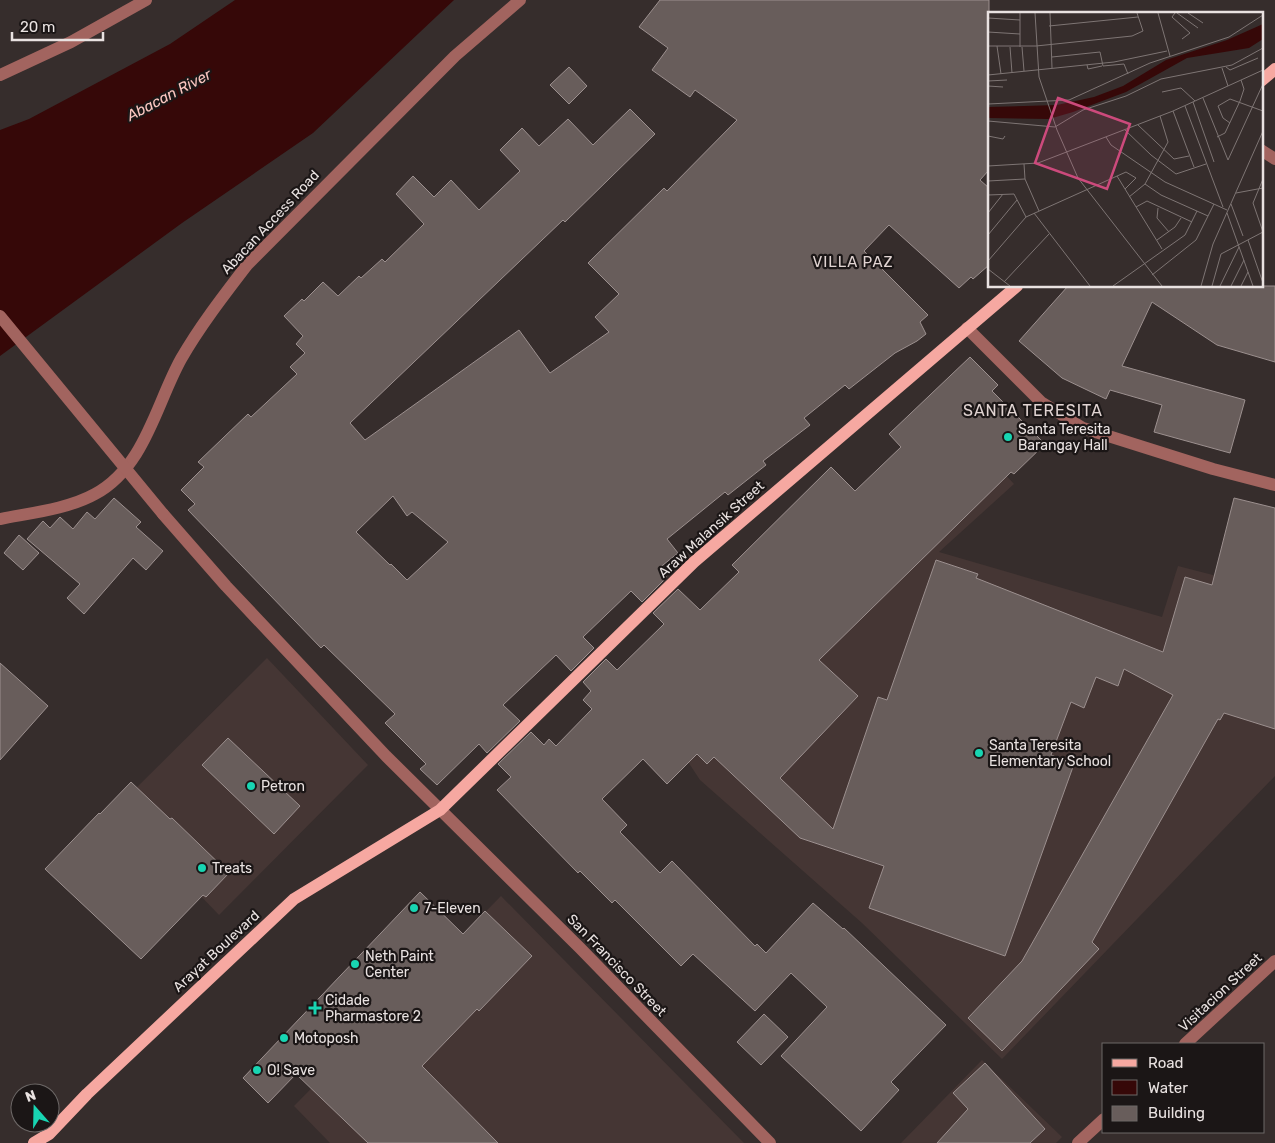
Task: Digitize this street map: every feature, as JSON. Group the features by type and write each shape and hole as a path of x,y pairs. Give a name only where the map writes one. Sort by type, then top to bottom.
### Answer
{"main road":[{"path":"1262,80 1275,69"},
{"name":"Araw Malansik Street","path":"440,810 694,562 1015,288"},
{"name":"Arayat Boulevard","path":"34,1143 49,1134 86,1094 294,899 440,810"}],"street":[{"path":"0,75 71,42 146,0"},
{"name":"Abacan Access Road","path":"0,519 73,503 95,494 117,479 135,456 146,436 181,359 219,301 247,265 455,56 520,0"},
{"path":"1262,151 1275,159"},
{"name":"San Francisco Street","path":"0,316 163,514 226,586 386,756 580,948 770,1143"},
{"path":"967,328 1041,402 1083,428 1213,469 1275,485"},
{"name":"Visitacion Street","path":"1186,1043 1275,961"},
{"path":"1078,1143 1102,1121"}],"shaded area":[{"name":"Santa Teresita Elementary School","path":"969,435 1014,484 939,552 1162,617 1178,566 1275,591 1275,776 1002,1059 862,923 700,780 667,730"},
{"path":"267,658 368,765 219,915 116,808"},
{"path":"501,896 744,1143 330,1143 294,1106"},
{"path":"982,1060 1062,1137 1056,1143 901,1143"}],"water":[{"name":"Abacan River","path":"235,0 454,0 313,133 182,223 0,356 0,130 29,119 170,44"}],"building":[{"path":"660,0 989,0 988,171 980,180 988,187 988,266 959,288 889,225 864,251 928,315 920,322 926,334 895,353 849,389 845,385 804,418 810,425 763,461 766,465 728,495 725,492 667,539 678,553 658,569 667,577 642,602 631,591 583,637 594,648 571,671 556,655 503,705 520,721 487,753 479,744 437,785 420,769 426,764 385,723 395,714 324,645 321,648 188,510 195,504 181,490 204,467 198,462 248,414 251,417 297,374 290,367 305,353 296,344 303,336 284,316 302,299 304,301 323,282 338,296 359,276 361,278 382,259 385,262 424,224 396,194 413,176 434,197 451,180 479,210 520,171 500,150 522,128 539,146 568,119 593,145 630,109 655,134 565,222 563,220 350,423 365,440 519,330 550,373 609,332 595,317 619,294 588,263 664,188 667,191 737,120 695,90 690,97 652,70 668,48 639,27","holes":["393,496 407,516 412,512 448,542 407,580 356,532"]},
{"path":"569,67 587,86 569,104 550,85"},
{"path":"1262,286 1275,286 1275,362 1217,345 1152,302 1122,366 1245,400 1230,453 1154,432 1162,405 1110,390 1106,399 1062,378 1019,341 1066,288 1262,288"},
{"name":"Santa Teresita Elementary School","path":"970,357 998,385 992,391 1045,444 1014,474 1011,472 819,660 858,696 780,778 833,829 878,697 887,700 936,560 978,574 976,578 1163,652 1185,577 1212,585 1234,498 1275,508 1275,729 1224,713 1220,720 1218,719 1092,942 1099,949 1002,1051 968,1018 1022,961 1173,695 1124,669 1118,686 1096,677 1084,708 1071,702 1051,755 1074,764 1005,956 869,908 884,866 800,838 714,757 707,764 697,754 667,784 643,759 602,799 627,825 620,832 660,873 672,861 755,946 757,944 766,953 813,903 844,928 946,1025 891,1082 899,1090 861,1131 781,1056 827,1007 791,973 755,1011 693,954 681,966 615,900 612,903 580,871 578,873 497,790 511,777 498,764 531,732 544,745 549,739 556,746 592,709 583,700 591,691 583,682 606,659 617,670 664,624 653,613 678,589 700,610 739,572 732,565 831,467 855,491 901,447 889,434"},
{"path":"114,498 141,522 136,527 163,551 146,570 133,558 84,614 67,598 80,584 27,539 43,521 50,528 60,517 73,529 87,512 95,519"},
{"path":"19,535 39,553 23,570 4,553"},
{"path":"0,663 48,706 0,760"},
{"name":"Petron","path":"228,738 300,806 274,834 202,765"},
{"path":"131,782 170,819 172,818 229,873 206,897 203,895 141,959 45,869"},
{"path":"420,892 463,934 485,911 532,956 422,1066 498,1143 368,1143 296,1074 268,1103 243,1078"},
{"path":"764,1014 788,1037 761,1065 737,1042"},
{"path":"985,1063 1045,1129 1030,1143 937,1143 968,1109 953,1093"}],"place":[{"name":"Santa Teresita Barangay Hall","path":"1008,437"},
{"name":"Santa Teresita Elementary School","path":"979,753"},
{"name":"Petron","path":"251,786"},
{"name":"Treats","path":"202,868"},
{"name":"7-Eleven","path":"414,908"},
{"name":"Neth Paint Center","path":"355,964"},
{"name":"Cidade Pharmastore 2","path":"315,1008"},
{"name":"Motoposh","path":"284,1038"},
{"name":"O! Save","path":"257,1070"}],"district":[{"name":"VILLA PAZ","path":"853,262"},
{"name":"SANTA TERESITA","path":"1033,410"}]}
